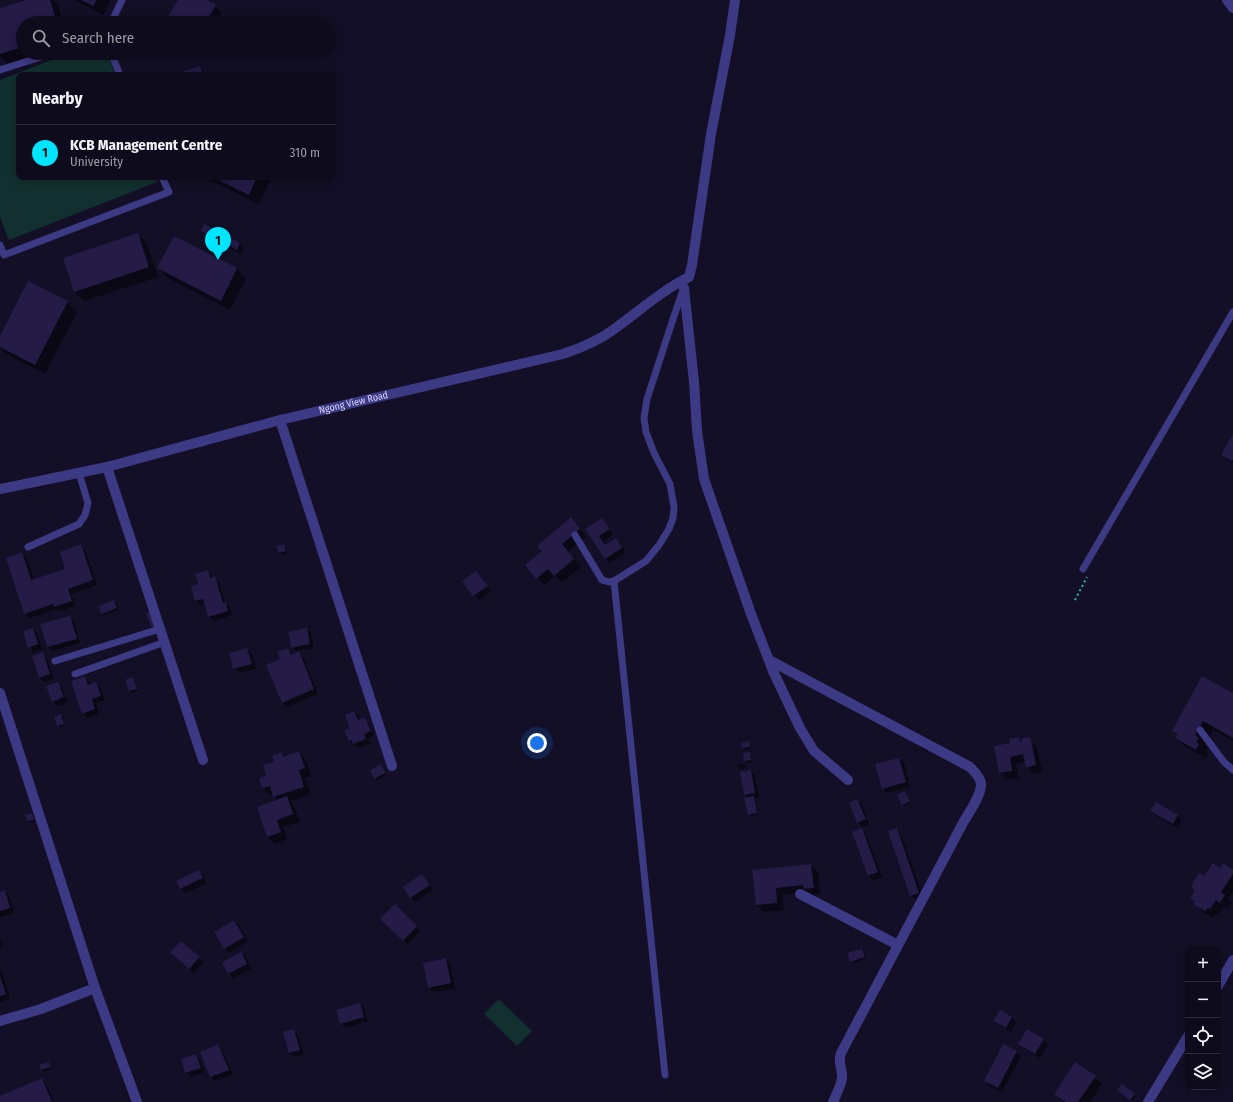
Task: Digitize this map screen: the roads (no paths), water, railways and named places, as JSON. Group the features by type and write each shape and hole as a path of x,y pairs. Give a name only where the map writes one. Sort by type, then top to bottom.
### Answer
{"street":[{"path":"688,277 694,258 711,134 730,35 735,0"},
{"path":"1227,0 1233,8"},
{"name":"Ngong View Road","path":"0,489 107,467 280,420 563,354 589,345 612,331 662,292 688,277"},
{"path":"684,288 694,382 697,431 704,479 750,614 800,728 814,751 848,780"},
{"path":"280,420 392,766"},
{"path":"107,467 203,760"},
{"path":"769,660 970,767 981,783 978,796 841,1053 839,1060 842,1077 833,1102"},
{"path":"0,693 95,988 137,1102"},
{"path":"800,894 898,945"},
{"path":"1220,982 1233,960"},
{"path":"0,1021 41,1009 95,988"},
{"path":"1148,1102 1185,1041"}],"lane":[{"path":"114,16 122,0"},
{"path":"0,70 31,60"},
{"path":"114,60 119,72"},
{"path":"0,245 4,255 169,192 163,180"},
{"path":"575,535 602,580 609,582 614,581 646,561 659,545 669,529 673,518 674,507 670,484 654,453 646,432 644,418 647,399 671,323 688,277"},
{"path":"1083,569 1233,312"},
{"path":"28,547 79,524 85,515 88,503 79,472"},
{"path":"614,581 665,1075"},
{"path":"55,661 160,629"},
{"path":"75,674 165,642"},
{"path":"1200,730 1224,762 1233,770"}],"place":[{"name":"KCB Management Centre","path":"218,260"}]}
